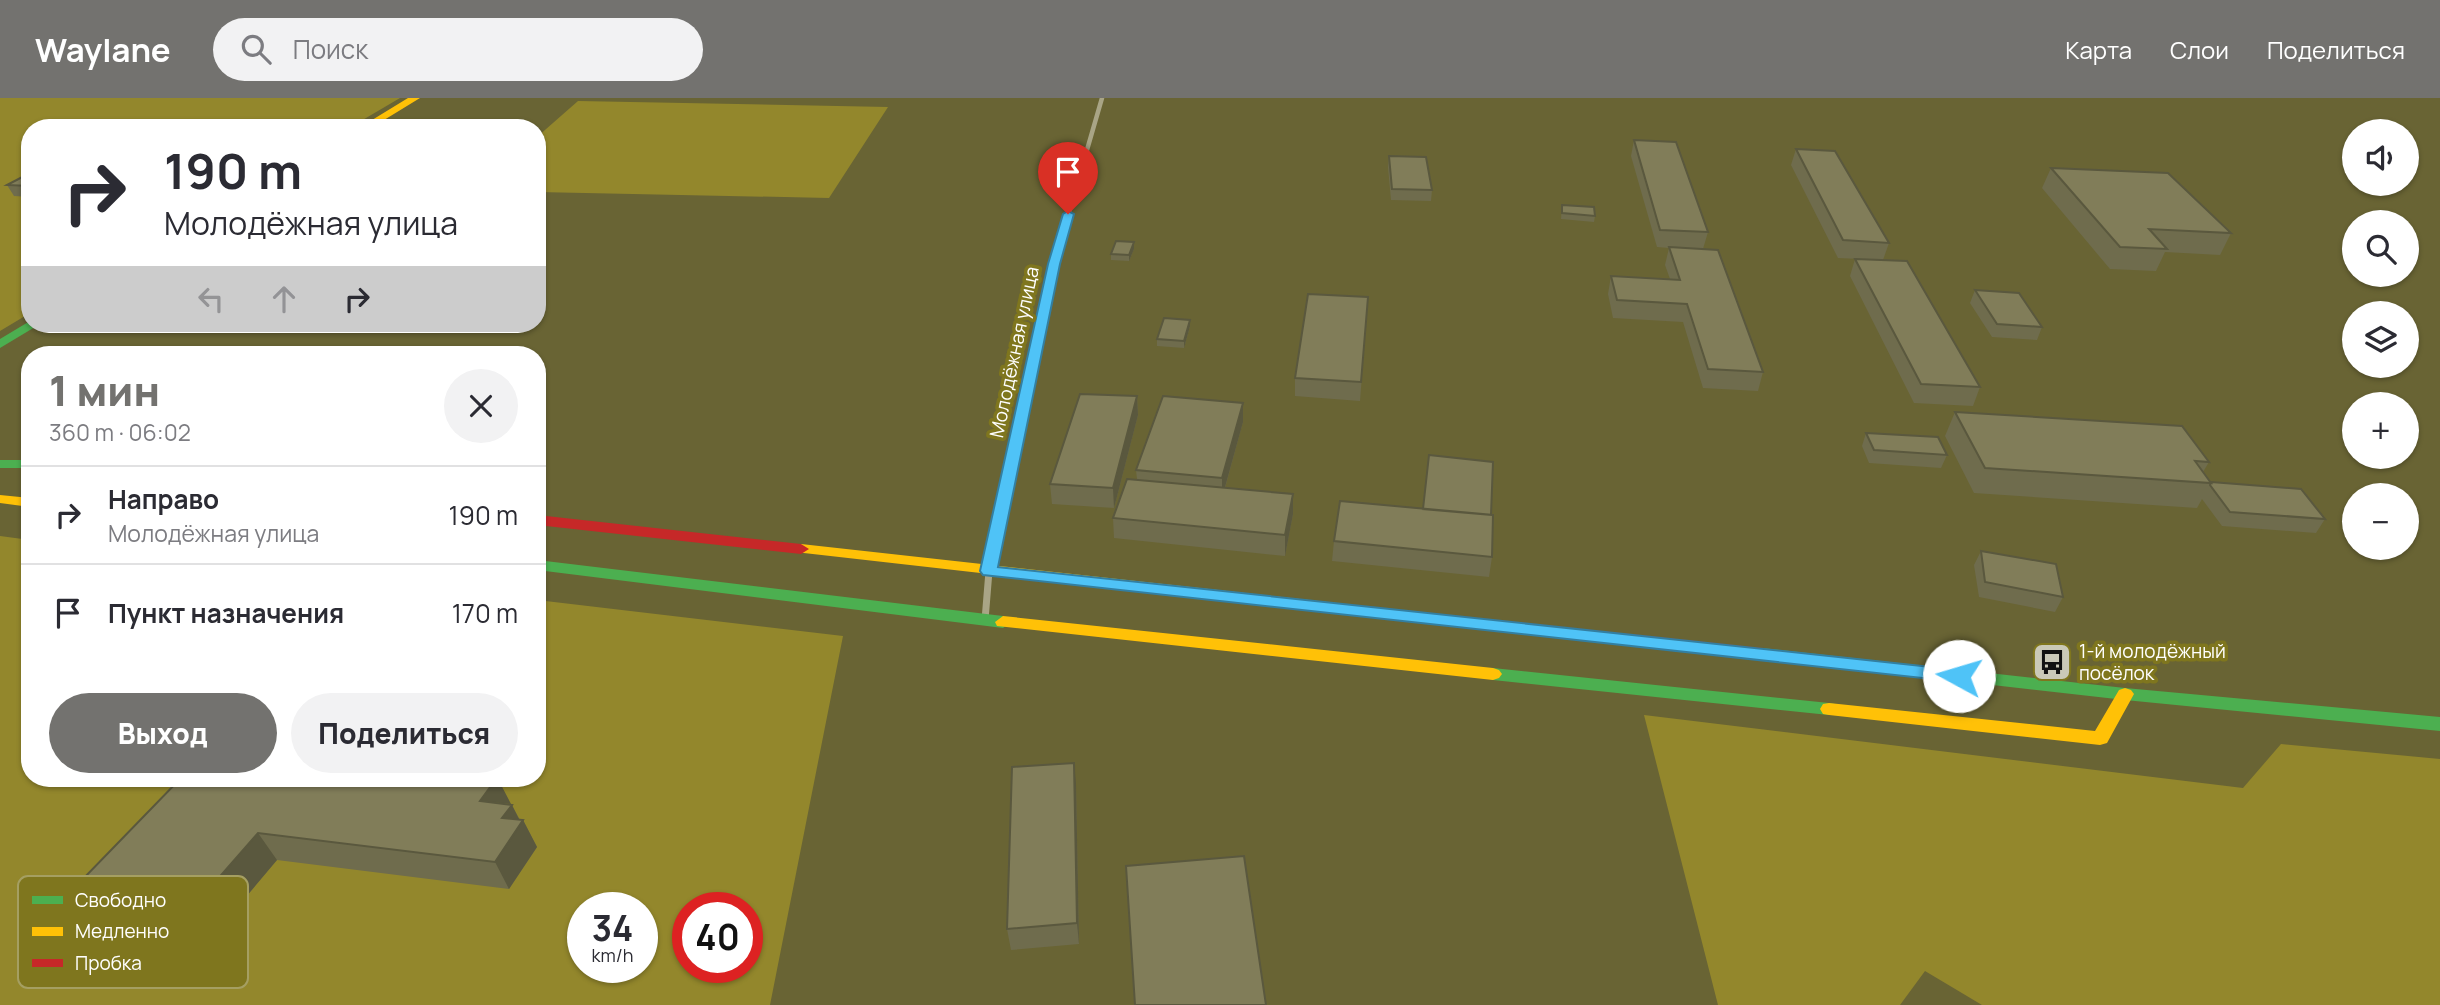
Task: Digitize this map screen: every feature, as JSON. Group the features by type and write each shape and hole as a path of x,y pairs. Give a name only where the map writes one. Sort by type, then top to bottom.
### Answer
{"street":[{"path":"379,119 415,98"},
{"name":"Молодёжная улица","path":"985,620 989,571 1054,264 1102,98"},
{"path":"0,344 21,332"},
{"path":"0,464 21,464"},
{"path":"0,499 21,502"},
{"path":"546,521 2125,694 2440,724"},
{"path":"546,566 985,620 2100,738 2125,694"}],"shaded area":[{"path":"0,98 400,98 364,119 21,119 21,318 0,331"},
{"path":"578,101 888,107 829,198 546,192 546,129"},
{"path":"0,536 21,539 21,787 546,787 546,601 843,636 770,1005 0,1005"},
{"path":"1644,715 2243,788 2281,744 2440,759 2440,1005 1982,1005 1925,971 1900,1005 1718,1005"}],"building":[{"path":"1634,140 1676,142 1708,232 1660,230"},
{"path":"1796,149 1835,151 1889,243 1843,240"},
{"path":"1389,156 1426,157 1432,190 1392,189"},
{"path":"2051,168 2168,173 2231,233 2149,229 2167,249 2120,247"},
{"path":"21,178 21,186 7,185"},
{"path":"1562,205 1594,207 1595,216 1562,213"},
{"path":"1116,241 1134,242 1129,255 1111,254"},
{"path":"1669,247 1718,250 1763,372 1708,369 1687,304 1617,300 1611,276 1680,280"},
{"path":"1855,259 1907,261 1980,387 1921,384"},
{"path":"1975,290 2019,293 2042,327 1997,324"},
{"path":"1308,294 1368,297 1361,382 1295,378"},
{"path":"1164,318 1190,320 1184,341 1157,339"},
{"path":"1080,394 1137,396 1113,488 1050,484"},
{"path":"1163,396 1243,403 1222,478 1136,470"},
{"path":"1955,412 2182,426 2209,462 2195,461 2211,483 1985,468"},
{"path":"1866,433 1938,437 1947,455 1874,450"},
{"path":"1429,455 1493,462 1491,515 1423,509"},
{"path":"1127,479 1293,494 1285,535 1113,518"},
{"path":"2211,482 2301,489 2325,519 2230,512 2210,485"},
{"path":"1340,501 1493,515 1492,557 1334,541"},
{"path":"1981,551 2056,564 2063,597 1985,582"},
{"path":"1074,763 1077,923 1007,929 1012,767"},
{"path":"172,787 490,787 480,801 512,805 502,818 523,820 495,862 258,833 220,876 86,876"},
{"path":"1244,856 1266,1005 1135,1005 1126,866"}],"traffic: fast":[{"path":"0,344 21,332"},
{"path":"0,464 21,464"},
{"path":"546,566 1003,622"},
{"path":"1762,654 2125,694 2440,724"},
{"path":"1493,674 1829,709"}],"traffic: slow":[{"path":"379,119 415,98"},
{"path":"0,499 21,502"},
{"path":"801,549 1336,608"},
{"path":"1003,622 1493,674"},
{"path":"1829,709 2100,738 2125,694"}],"traffic: jam":[{"path":"546,521 801,549"},
{"path":"1336,608 1762,654"}],"place":[{"name":"1-й молодёжный посёлок","path":"2052,662"}],"route":[{"path":"1068,214 1054,264 989,571 1959,676"}]}
